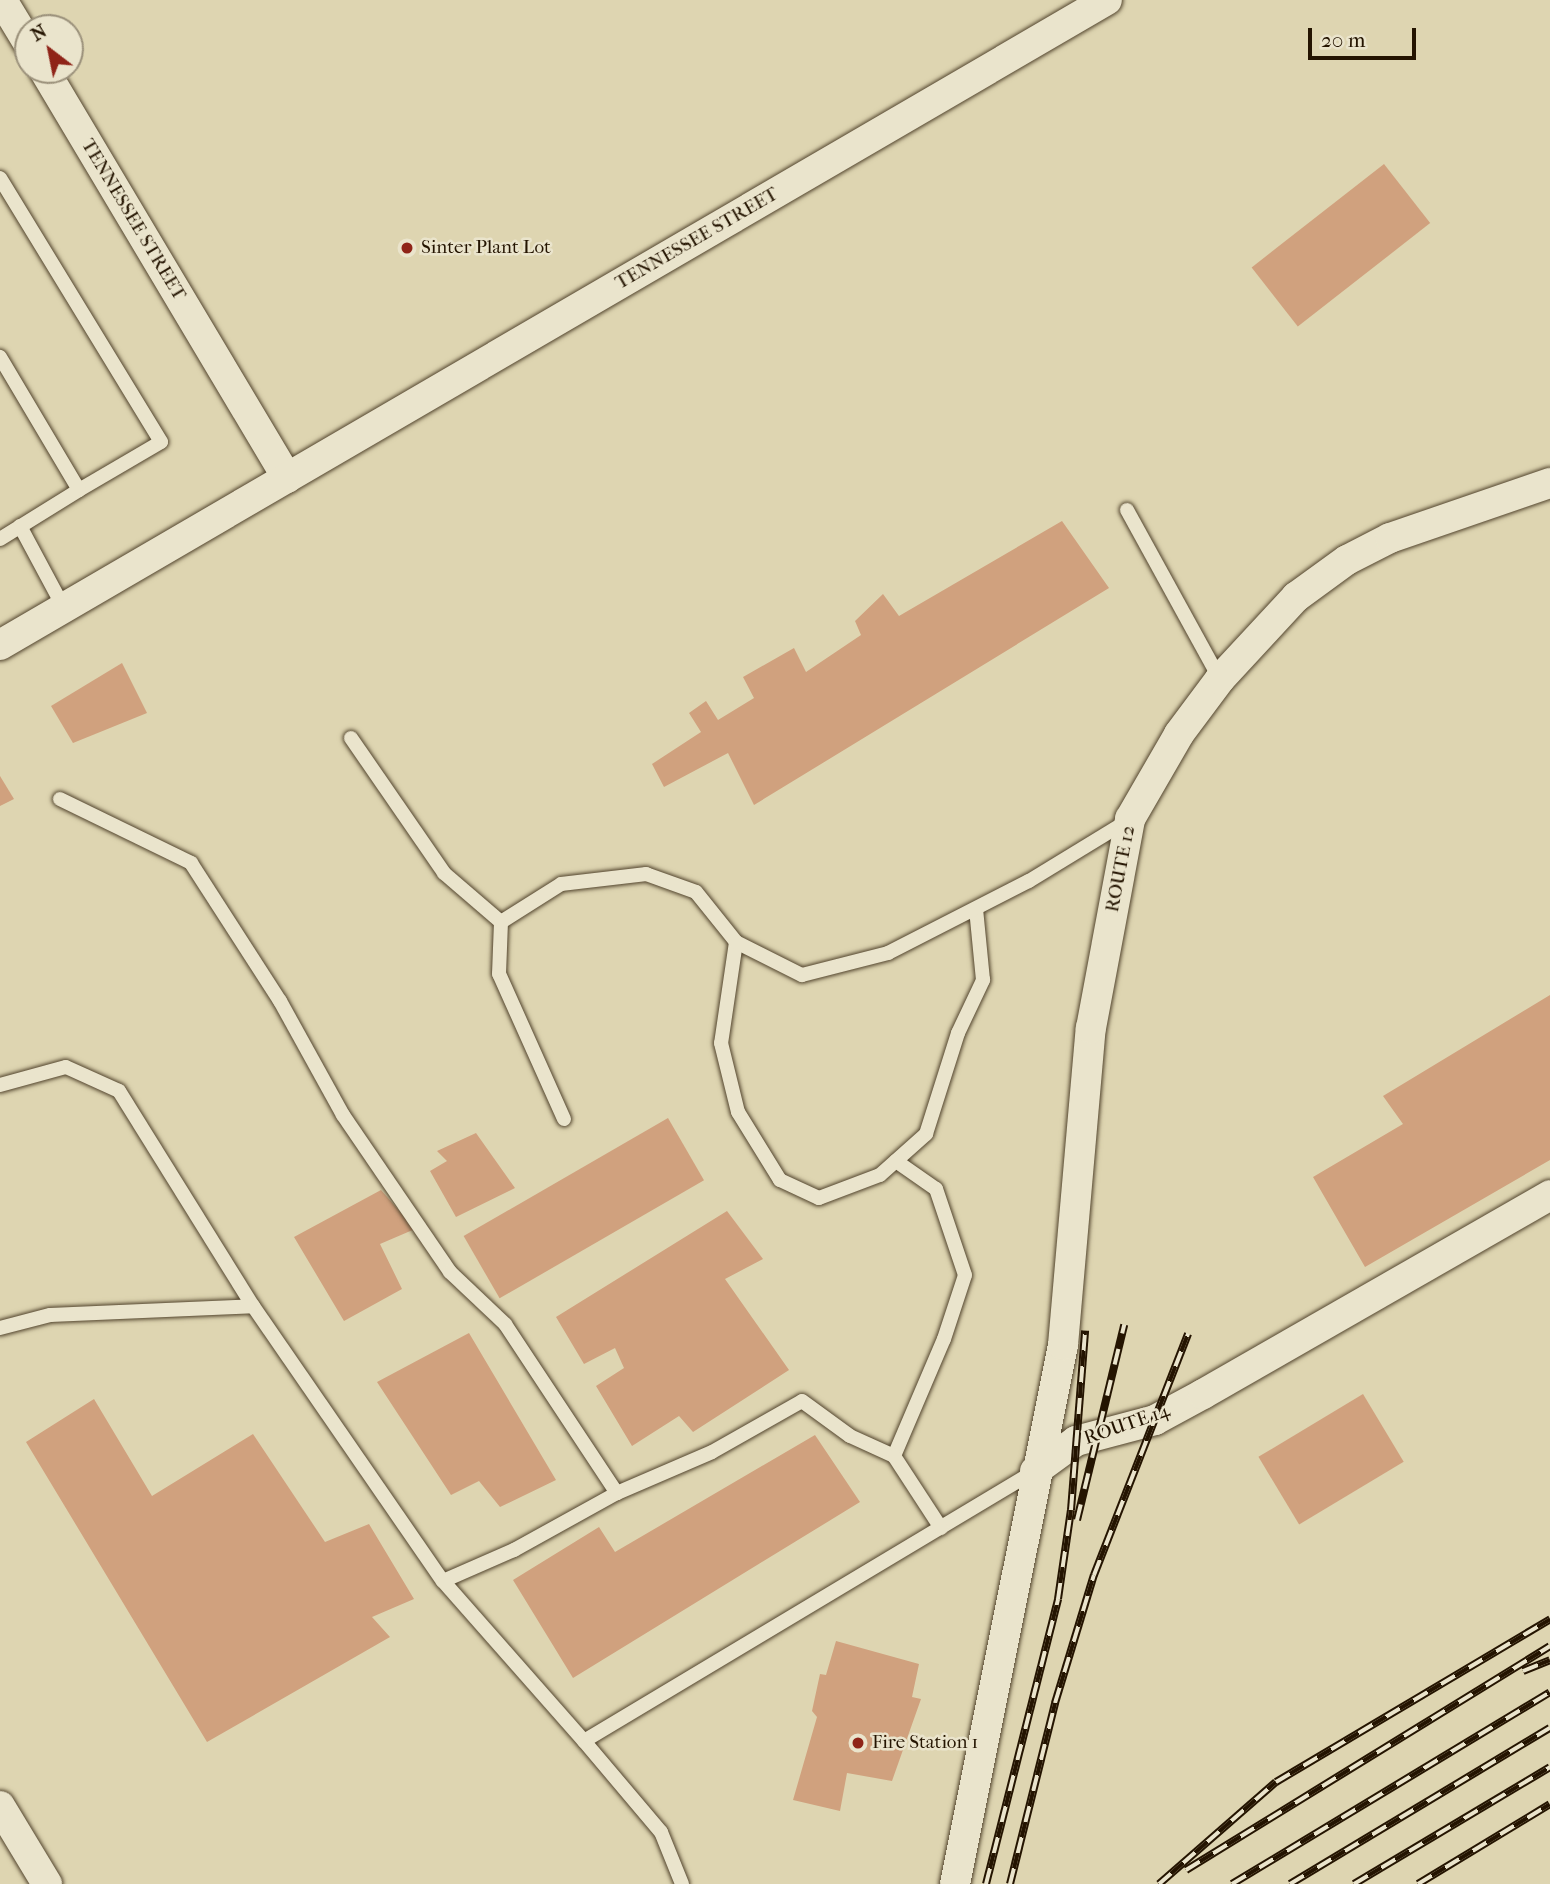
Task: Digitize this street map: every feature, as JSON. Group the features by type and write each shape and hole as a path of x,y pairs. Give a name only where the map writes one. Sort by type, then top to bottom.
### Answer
{"street":[{"path":"2,0 14,20"},
{"name":"TENNESSEE STREET","path":"0,645 1107,0"},
{"name":"TENNESSEE STREET","path":"52,84 287,478"},
{"name":"ROUTE 12","path":"1035,1471 1063,1345 1091,1028 1130,819 1179,734 1220,680 1296,597 1347,560 1449,515 1550,483"},
{"name":"ROUTE 14","path":"1035,1471 1076,1441 1154,1420 1203,1394 1550,1195"},
{"path":"955,1884 1035,1471"},
{"path":"0,1806 47,1884"}],"lane":[{"path":"0,178 161,442 0,539"},
{"path":"0,357 79,490"},
{"path":"1127,510 1220,680"},
{"path":"20,526 64,608"},
{"path":"351,738 444,873 501,922"},
{"path":"60,799 191,863 280,1001 358,1137 450,1272 505,1324 617,1493"},
{"path":"501,922 561,884 646,874 696,892 736,942 802,975 888,953 976,908 1130,819"},
{"path":"736,942 721,1043 738,1112 780,1180 819,1198 880,1175 926,1134 958,1033 983,980 976,908"},
{"path":"501,922 499,974 565,1119"},
{"path":"0,1085 66,1068 118,1091 253,1306 443,1581 661,1832 682,1884"},
{"path":"894,1456 944,1339 965,1275 936,1189 896,1161"},
{"path":"0,1328 50,1315 253,1306"},
{"path":"443,1581 514,1550 617,1493 712,1452 802,1401 850,1436 894,1456 941,1528"},
{"path":"584,1741 1035,1471"}],"building":[{"path":"1384,164 1430,223 1298,327 1252,267"},
{"path":"1062,521 1109,588 754,805 728,753 664,787 652,764 701,732 689,713 706,701 718,720 754,698 743,677 794,648 806,672 861,635 855,621 883,594 899,616"},
{"path":"122,663 147,713 73,743 51,706"},
{"path":"0,776 14,799 0,806"},
{"path":"1550,995 1550,1160 1365,1267 1313,1177 1403,1124 1383,1096"},
{"path":"668,1118 704,1180 500,1298 464,1236"},
{"path":"476,1133 515,1188 456,1217 430,1171 447,1161 437,1151"},
{"path":"381,1190 415,1229 380,1244 402,1289 344,1321 294,1237"},
{"path":"727,1211 763,1259 725,1279 789,1370 693,1432 679,1416 632,1446 596,1386 624,1368 615,1348 584,1364 556,1317"},
{"path":"469,1333 556,1480 500,1507 479,1481 451,1495 377,1382"},
{"path":"1363,1394 1404,1462 1299,1525 1258,1457"},
{"path":"94,1399 152,1496 253,1434 325,1542 369,1524 414,1599 372,1617 390,1637 207,1742 26,1442"},
{"path":"815,1435 860,1502 573,1678 513,1580 599,1527 615,1552"},
{"name":"Fire Station 1","path":"836,1641 919,1664 912,1697 921,1699 892,1781 847,1773 840,1811 793,1800 817,1717 812,1711 820,1674 826,1675"}],"railway":[{"path":"1077,1520 1124,1325"},
{"path":"986,1884 1058,1599 1071,1510 1085,1331"},
{"path":"1010,1884 1055,1703 1094,1575 1188,1334"},
{"path":"1159,1884 1276,1782 1550,1619"},
{"path":"1186,1870 1550,1646"},
{"path":"1523,1671 1550,1660"},
{"path":"1232,1884 1550,1692"},
{"path":"1290,1884 1550,1728"},
{"path":"1354,1884 1550,1767"},
{"path":"1418,1884 1550,1804"}],"place":[{"name":"Sinter Plant Lot","path":"407,248"},
{"name":"Fire Station 1","path":"858,1743"}]}
